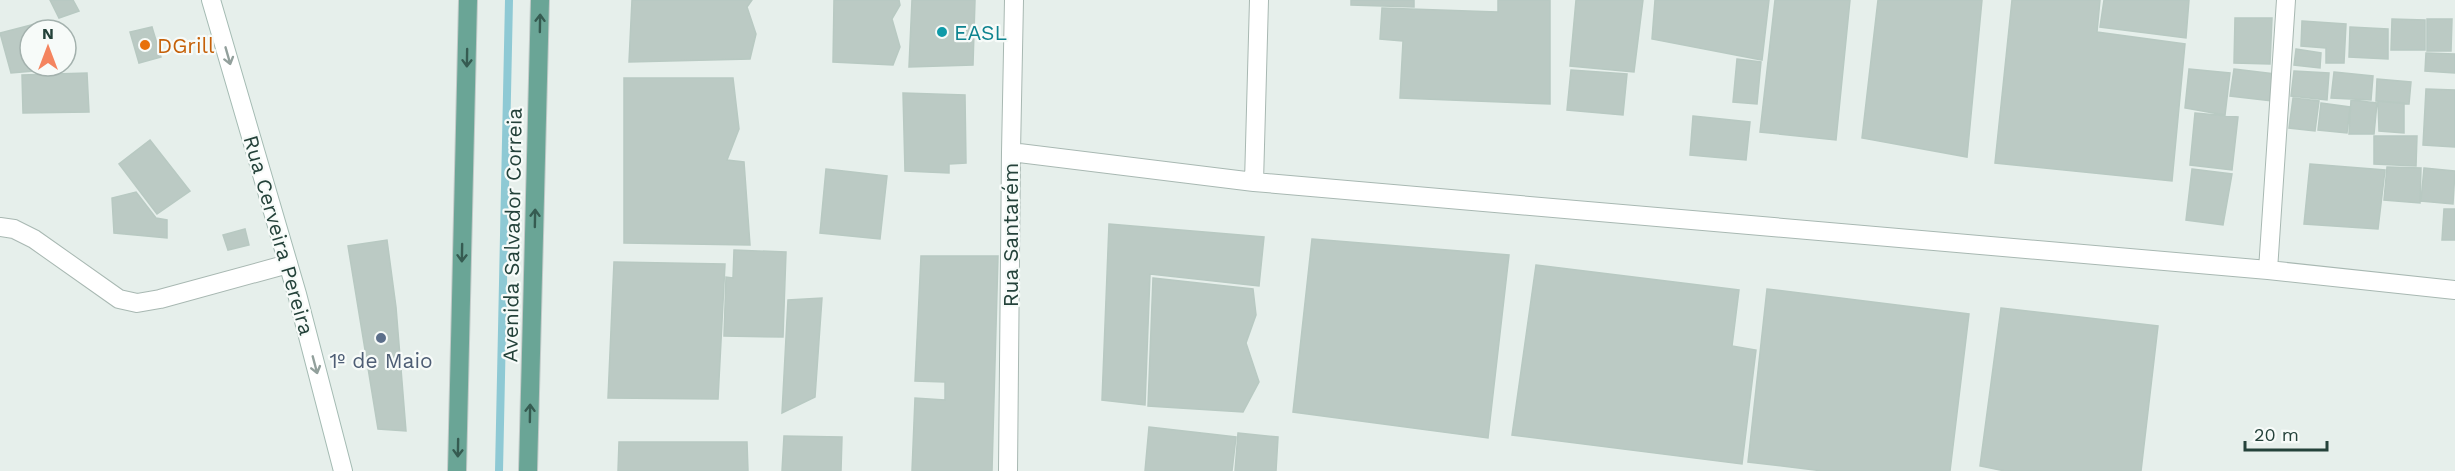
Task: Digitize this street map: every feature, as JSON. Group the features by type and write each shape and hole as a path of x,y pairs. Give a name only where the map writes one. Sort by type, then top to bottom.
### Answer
{"main road":[{"path":"457,471 468,0"},
{"name":"Avenida Salvador Correia","path":"528,471 540,0"}],"street":[{"name":"Rua Cerveira Pereira","path":"211,0 288,264 343,471"},
{"name":"Rua Santarém","path":"1008,471 1014,0"},
{"path":"1254,182 1259,0"},
{"path":"2268,270 2286,0"},
{"path":"1011,152 1254,182 2268,270 2455,290"},
{"path":"0,227 14,229 34,239 118,299 137,303 160,299 288,264"}],"building":[{"path":"50,0 73,0 79,11 59,18"},
{"path":"632,0 752,0 747,7 756,34 750,59 629,62"},
{"path":"834,0 899,0 900,5 892,19 900,47 893,65 833,62"},
{"name":"EASL","path":"912,0 975,0 973,65 909,67"},
{"path":"1351,0 1414,0 1414,7 1351,5"},
{"path":"1498,0 1550,0 1550,104 1400,98 1403,41 1380,39 1382,8 1498,12"},
{"path":"1576,0 1643,0 1634,72 1570,66"},
{"path":"1655,0 1769,0 1762,60 1652,39"},
{"path":"1775,0 1850,0 1836,140 1760,132"},
{"path":"1878,0 1982,0 1967,157 1862,138"},
{"path":"2012,0 2100,0 2097,32 2185,44 2172,181 1995,163"},
{"path":"2104,0 2189,0 2186,38 2100,27"},
{"path":"2235,18 2272,18 2270,64 2234,63"},
{"path":"2392,19 2425,20 2425,50 2391,50"},
{"path":"2427,19 2452,19 2451,51 2427,51"},
{"path":"2302,21 2346,24 2344,63 2326,63 2326,48 2301,46"},
{"name":"DGrill","path":"152,27 161,57 139,63 130,32"},
{"path":"2350,27 2388,29 2388,59 2349,57"},
{"path":"18,28 18,72 11,73 0,33"},
{"path":"2296,49 2321,53 2320,68 2294,65"},
{"path":"2426,53 2455,54 2455,73 2425,71"},
{"path":"1737,59 1761,62 1757,104 1733,102"},
{"path":"2189,69 2230,73 2225,115 2185,108"},
{"path":"2234,69 2275,74 2272,101 2230,96"},
{"path":"1571,70 1627,74 1623,115 1567,110"},
{"path":"2294,71 2329,73 2327,100 2291,96"},
{"path":"2334,72 2373,76 2371,100 2331,98"},
{"path":"78,73 87,73 89,112 23,113 22,78 78,78"},
{"path":"624,78 733,78 739,129 727,160 744,162 750,245 624,243"},
{"path":"2377,79 2411,82 2409,104 2376,101"},
{"path":"2426,89 2455,90 2455,147 2423,145"},
{"path":"903,93 965,95 966,163 949,164 949,173 905,171"},
{"path":"2293,98 2319,101 2315,131 2289,128"},
{"path":"2351,100 2377,103 2374,134 2349,134"},
{"path":"2378,101 2404,103 2404,133 2379,131"},
{"path":"2321,103 2350,107 2347,133 2318,130"},
{"path":"2195,113 2238,117 2232,170 2190,165"},
{"path":"1693,116 1750,122 1746,160 1690,155"},
{"path":"2374,136 2417,136 2416,166 2374,164"},
{"path":"150,140 190,191 157,214 119,164"},
{"path":"2310,164 2385,170 2378,229 2304,224"},
{"path":"2387,167 2421,168 2420,203 2384,200"},
{"path":"2424,168 2455,171 2453,204 2421,201"},
{"path":"826,169 887,176 880,239 820,233"},
{"path":"2192,169 2232,174 2223,225 2186,220"},
{"path":"136,192 156,218 167,220 167,238 114,233 112,198"},
{"path":"2444,209 2455,209 2455,240 2442,240"},
{"path":"1109,224 1264,237 1259,286 1150,274 1145,405 1102,400"},
{"path":"245,229 249,245 228,250 223,235"},
{"path":"1312,239 1509,255 1488,438 1293,412"},
{"name":"1º de Maio","path":"387,240 396,307 406,431 378,429 348,246"},
{"path":"734,250 786,252 783,337 724,336 726,277 733,278"},
{"path":"921,256 998,256 992,471 912,471 915,398 945,400 945,382 915,381"},
{"path":"614,262 725,264 718,399 608,398"},
{"path":"1536,265 1739,290 1732,346 1756,350 1742,464 1512,435"},
{"path":"1153,278 1253,289 1256,315 1246,343 1259,382 1243,412 1148,406"},
{"path":"1767,289 1969,314 1950,471 1823,471 1748,462"},
{"path":"822,298 815,397 782,413 788,300"},
{"path":"2001,308 2158,326 2141,471 2005,471 1980,466"},
{"path":"1149,427 1236,437 1232,471 1145,471"},
{"path":"1238,433 1278,437 1276,471 1235,471"},
{"path":"784,436 842,437 841,471 782,471"},
{"path":"619,442 747,442 748,471 618,471"}],"waterway":[{"path":"499,471 509,0"}],"place":[{"name":"EASL","path":"942,32"},
{"name":"DGrill","path":"145,45"},
{"name":"1º de Maio","path":"381,338"}]}
